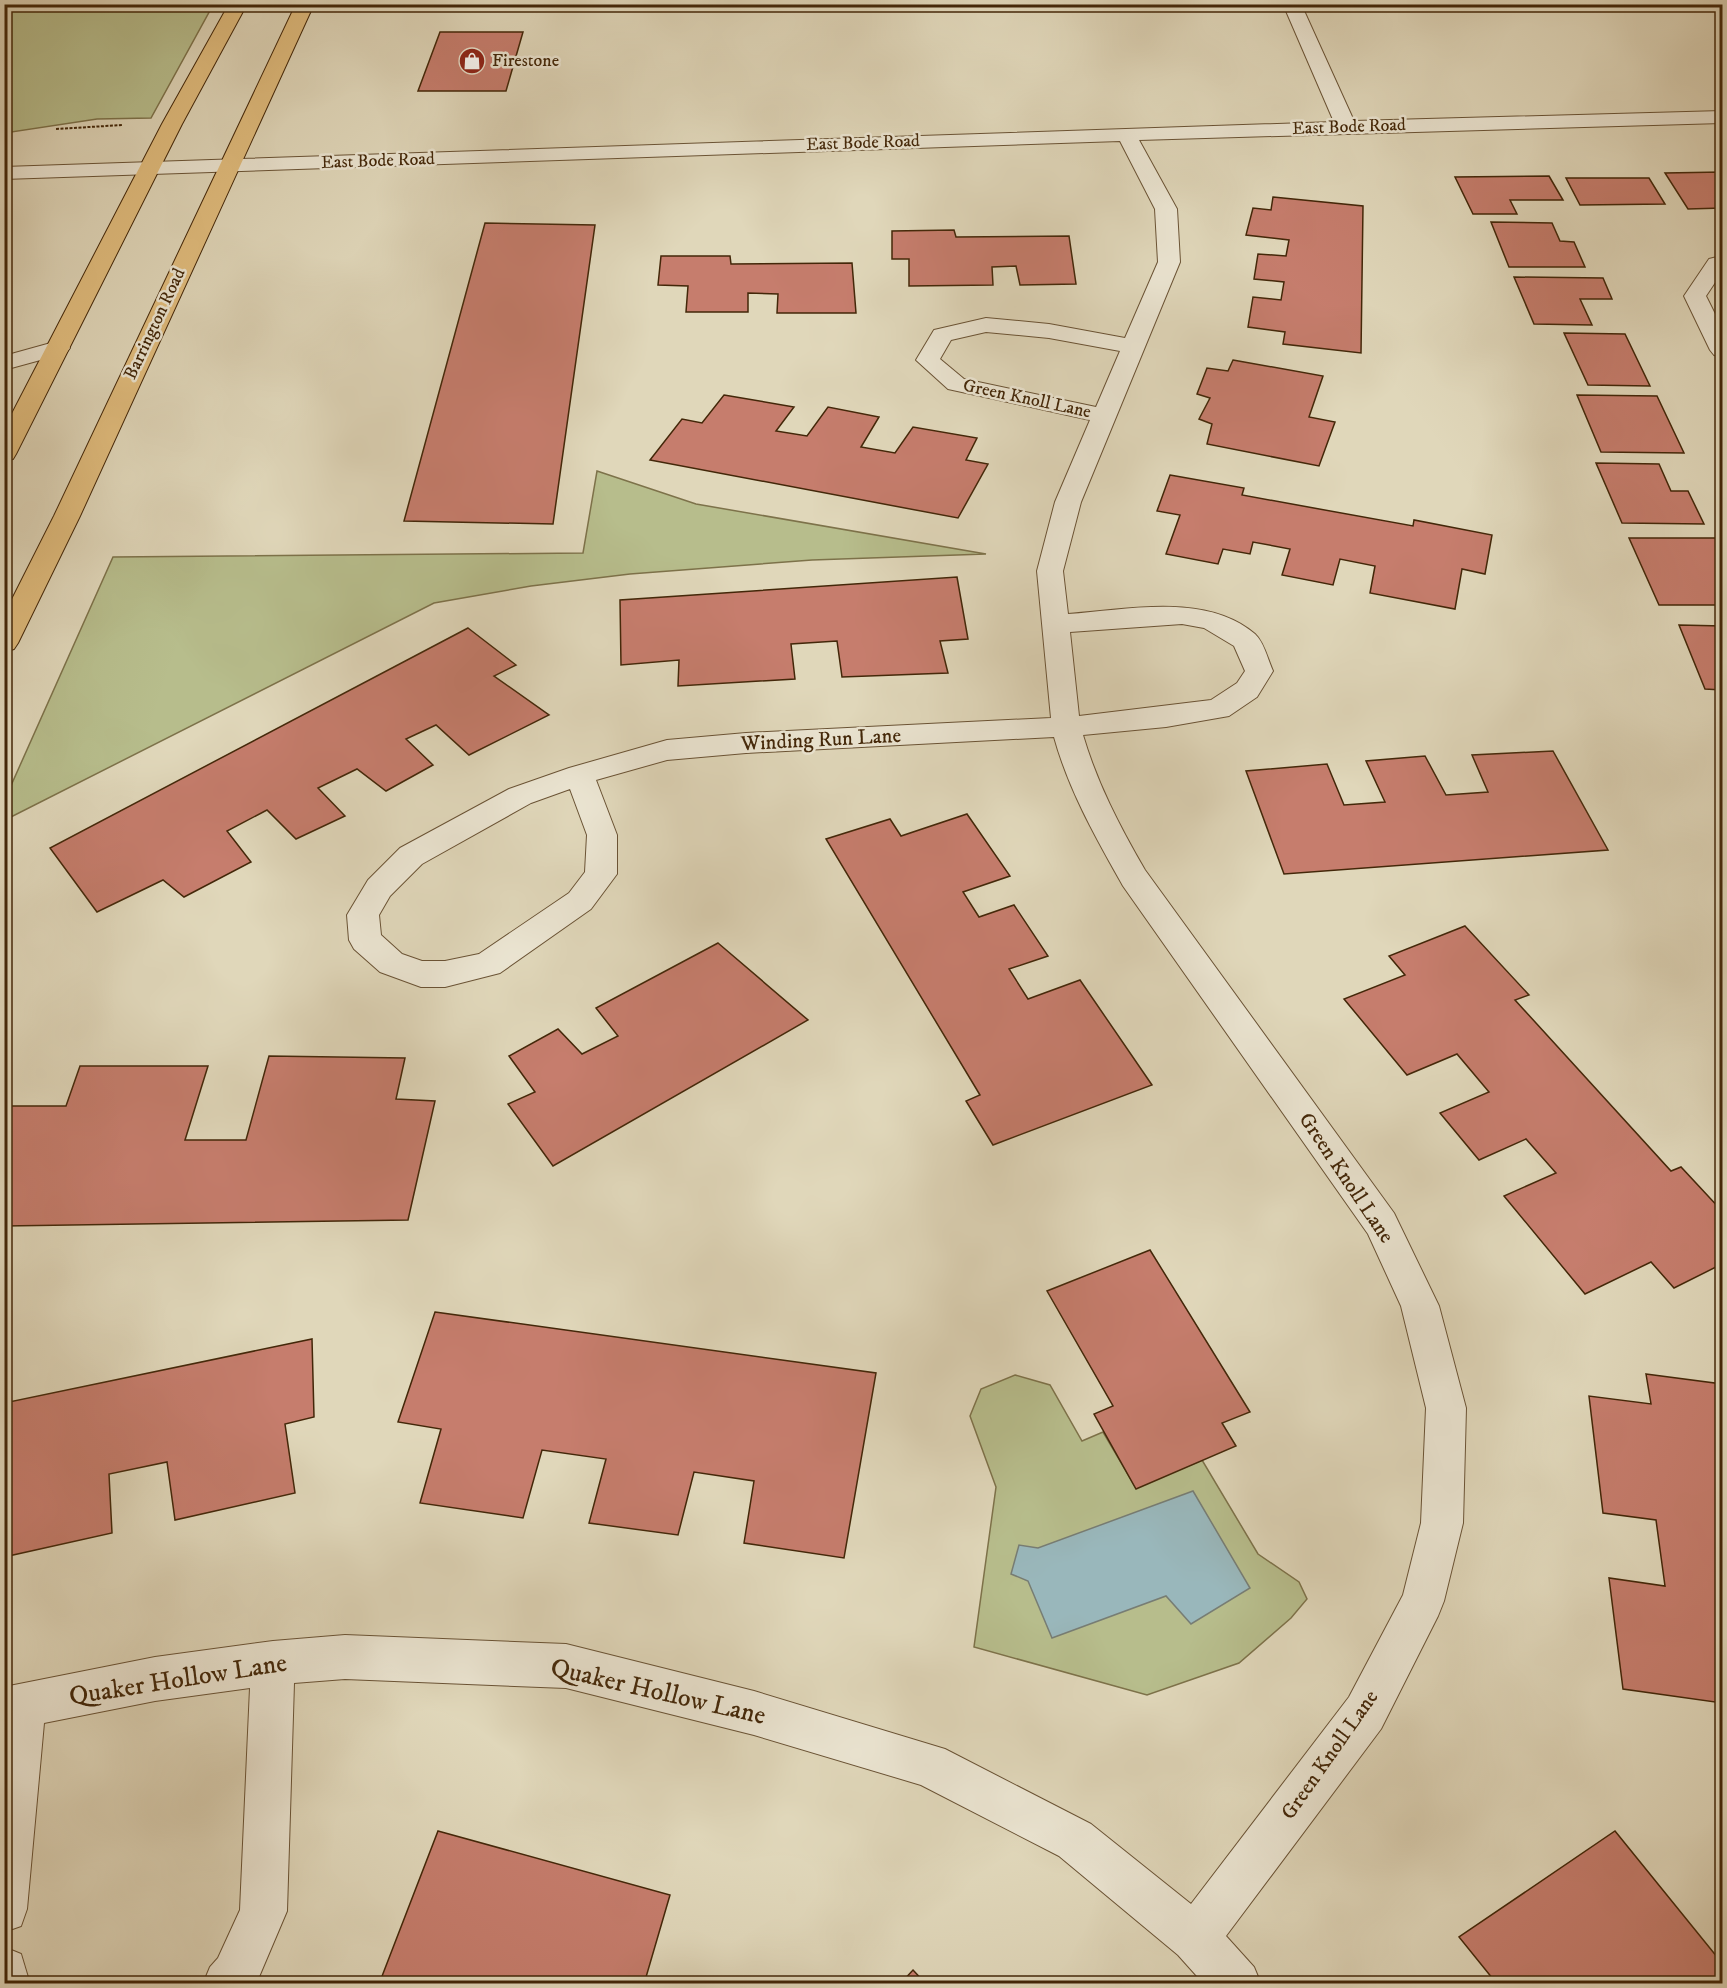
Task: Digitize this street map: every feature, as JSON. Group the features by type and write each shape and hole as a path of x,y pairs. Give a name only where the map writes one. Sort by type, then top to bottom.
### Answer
{"main road":[{"path":"8,441 172,124 238,4"},
{"name":"Barrington Road","path":"4,643 67,516 305,4"}],"street":[{"path":"1292,4 1346,126"},
{"name":"East Bode Road","path":"4,173 1346,126 1722,117"},
{"name":"Green Knoll Lane","path":"1126,134 1166,209 1169,262 1068,502 1050,571 1066,727 1076,763 1104,825 1134,878 1381,1224 1420,1306 1446,1408 1442,1523 1423,1601 1365,1713 1195,1938"},
{"path":"1717,264 1695,296 1722,350"},
{"name":"Green Knoll Lane","path":"1106,416 956,384 928,360 942,335 986,325 1049,331 1135,347"},
{"path":"4,363 58,348"},
{"path":"1055,624 1182,615 1212,621 1246,640 1259,670 1247,690 1220,709 1066,727"},
{"name":"Winding Run Lane","path":"579,775 602,835 602,874 580,901 488,964 445,974 421,974 391,963 365,940 363,915 379,888 411,856 520,796 579,775 668,750 746,743 1066,727"},
{"name":"Quaker Hollow Lane","path":"14,1707 155,1679 273,1663 345,1657 566,1666 754,1713 929,1765 1075,1840 1195,1938 1237,1983"},
{"path":"227,1983 235,1975 263,1911 273,1663"},
{"path":"4,1909 14,1707"},
{"path":"4,1971 6,1983"}],"green space":[{"path":"5,4 213,5 151,118 97,119 5,133"},
{"path":"597,471 696,504 986,554 812,560 630,574 531,586 434,603 5,820 5,799 113,557 583,553"},
{"path":"1015,1375 1050,1385 1082,1441 1103,1432 1136,1488 1202,1460 1258,1554 1299,1582 1307,1599 1291,1618 1239,1663 1147,1695 974,1647 996,1487 970,1416 981,1389"}],"water":[{"path":"1193,1491 1250,1588 1191,1624 1166,1596 1052,1638 1028,1581 1011,1574 1019,1545 1038,1548"}],"building":[{"name":"Firestone","path":"440,32 523,32 506,91 418,91"},
{"path":"1722,172 1722,208 1688,209 1665,173"},
{"path":"1549,176 1563,200 1510,200 1517,214 1473,214 1455,177"},
{"path":"1566,178 1649,178 1665,204 1580,205"},
{"path":"1273,197 1363,206 1361,353 1283,344 1285,332 1248,327 1253,297 1281,300 1284,282 1254,279 1258,254 1286,256 1289,240 1246,235 1253,208 1271,210"},
{"path":"1491,222 1552,223 1560,241 1574,242 1585,267 1509,267"},
{"path":"485,223 595,225 553,524 404,521"},
{"path":"954,230 956,237 1069,236 1076,284 1020,285 1016,266 992,267 993,285 909,286 909,259 892,259 892,231"},
{"path":"661,256 730,256 731,264 852,263 856,313 777,313 778,294 748,293 748,312 686,312 688,286 658,285"},
{"path":"1514,277 1603,278 1612,299 1580,299 1592,325 1534,324"},
{"path":"1564,333 1625,334 1650,386 1588,385"},
{"path":"1233,360 1323,376 1309,417 1335,422 1319,466 1207,444 1212,424 1199,419 1210,398 1197,394 1207,368 1228,371"},
{"path":"724,395 794,407 776,431 807,436 828,407 879,417 861,447 895,453 913,427 977,438 966,460 988,464 958,518 650,460 682,419 702,423"},
{"path":"1577,395 1657,396 1684,453 1601,452"},
{"path":"1596,463 1659,464 1671,491 1688,491 1704,524 1622,523"},
{"path":"1170,475 1244,488 1242,495 1413,526 1414,520 1492,535 1485,574 1462,569 1455,609 1370,593 1375,566 1340,559 1333,585 1282,575 1290,549 1253,542 1250,554 1223,549 1218,564 1166,554 1180,515 1157,511"},
{"path":"1629,538 1718,538 1722,547 1722,605 1659,605"},
{"path":"957,577 968,639 940,641 948,673 842,677 837,641 791,644 795,679 678,686 679,660 621,665 620,600"},
{"path":"1679,625 1722,626 1722,690 1705,689"},
{"path":"468,628 516,665 494,676 549,715 469,755 436,725 406,739 433,765 386,791 357,769 318,788 345,816 296,839 267,810 227,831 251,862 184,897 163,880 97,912 50,848"},
{"path":"1553,751 1608,850 1284,874 1246,771 1327,764 1344,805 1385,802 1366,761 1425,756 1446,795 1488,792 1472,755"},
{"path":"967,814 1010,876 963,892 979,917 1014,905 1048,956 1009,969 1028,999 1080,980 1152,1085 993,1145 966,1101 980,1095 826,839 890,819 901,836"},
{"path":"1465,926 1529,995 1515,1000 1671,1171 1681,1167 1722,1211 1722,1264 1674,1288 1651,1262 1585,1294 1504,1196 1556,1173 1526,1139 1479,1160 1440,1113 1489,1092 1457,1054 1407,1075 1344,999 1405,975 1389,956"},
{"path":"718,943 808,1020 553,1166 508,1104 535,1092 509,1056 558,1029 582,1054 618,1036 596,1008"},
{"path":"269,1056 405,1058 396,1099 435,1101 408,1220 4,1226 4,1106 66,1106 80,1066 208,1066 185,1140 246,1140"},
{"path":"1150,1250 1250,1412 1222,1423 1236,1446 1136,1489 1094,1414 1113,1406 1047,1291"},
{"path":"435,1312 876,1373 844,1558 744,1543 754,1481 694,1472 678,1535 589,1523 606,1459 542,1450 523,1518 420,1503 441,1429 398,1422"},
{"path":"312,1339 314,1417 285,1424 295,1493 175,1520 167,1462 109,1474 112,1533 4,1557 4,1403"},
{"path":"1646,1374 1722,1384 1722,1703 1623,1689 1609,1578 1665,1586 1656,1520 1603,1513 1589,1396 1651,1404"},
{"path":"438,1831 670,1895 644,1984 379,1984"},
{"path":"1615,1831 1722,1963 1722,1984 1497,1984 1459,1937"},
{"path":"913,1970 926,1984 900,1984"}],"place":[{"name":"Firestone","path":"472,61"}]}
